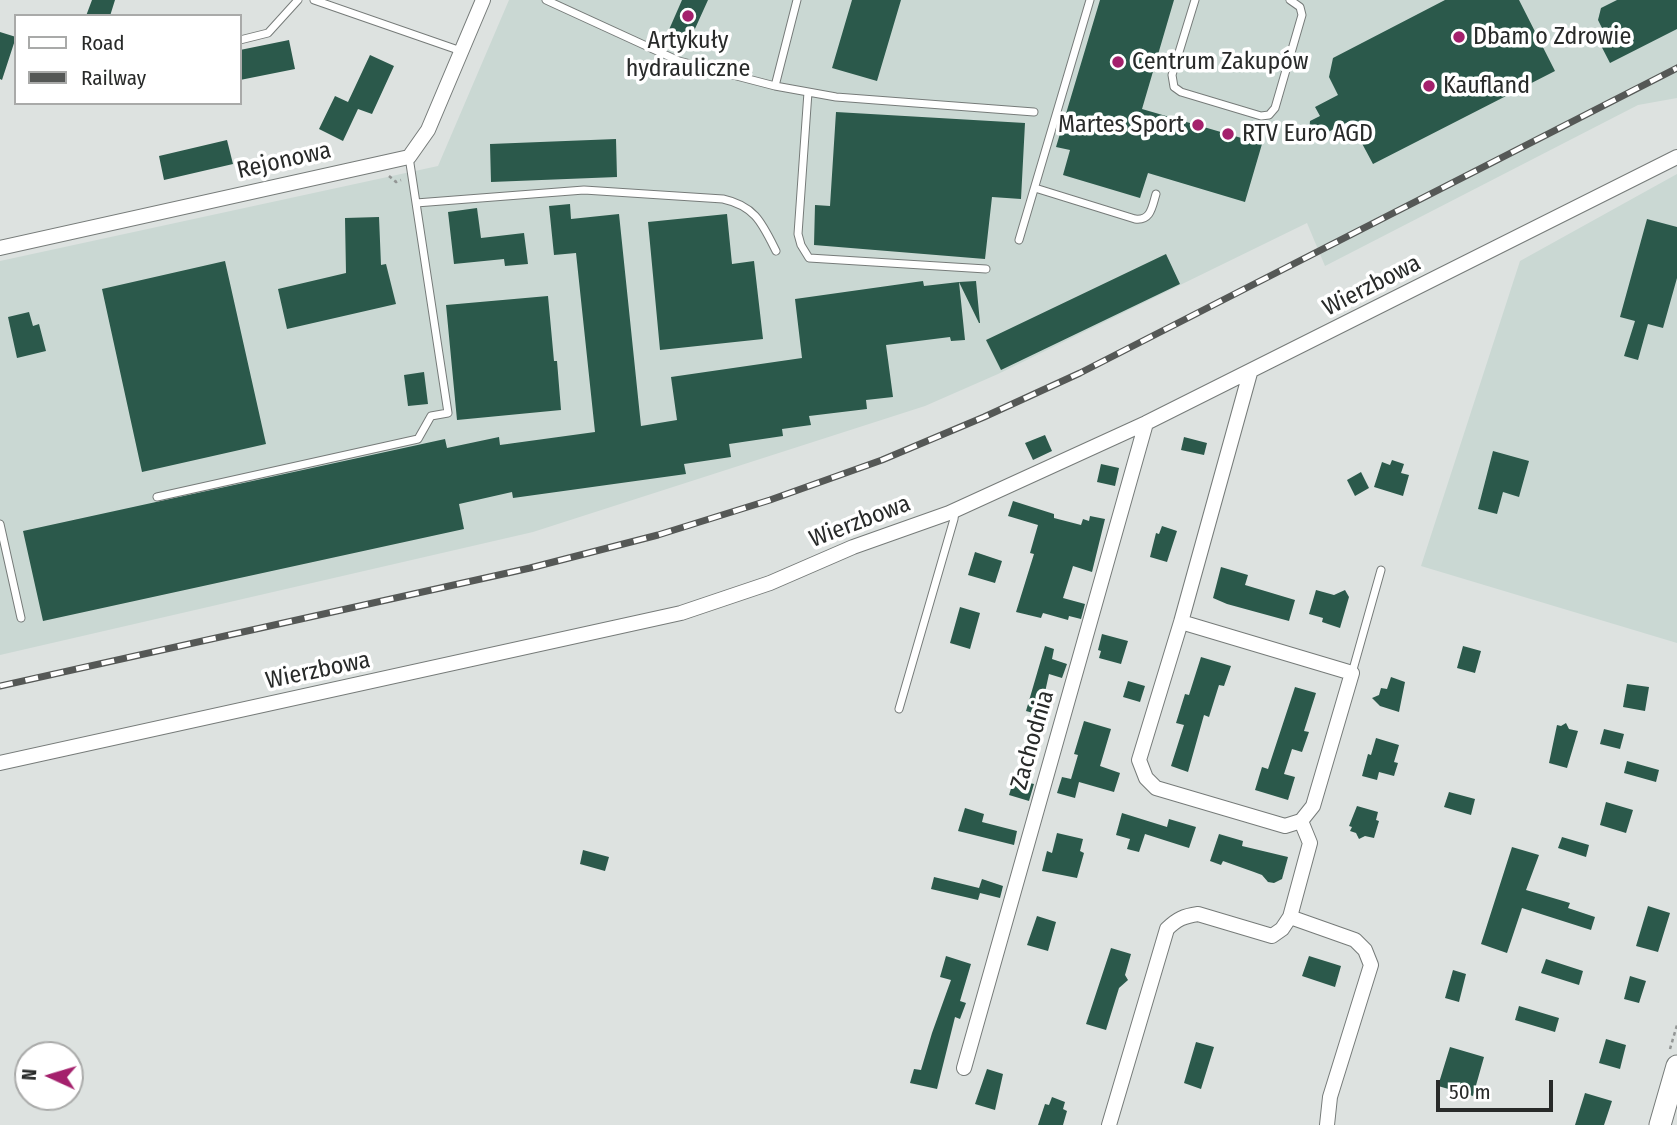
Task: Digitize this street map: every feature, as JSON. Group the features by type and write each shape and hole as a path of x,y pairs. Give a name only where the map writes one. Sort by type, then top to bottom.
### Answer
{"main road":[{"path":"1660,1125 1677,1066"}],"street":[{"path":"409,157 428,130 483,0"},
{"name":"Rejonowa","path":"0,248 409,157"},
{"name":"Wierzbowa","path":"0,763 681,613 770,583 853,547 955,510 1146,423 1677,157"},
{"path":"1181,622 1352,673 1313,806 1301,821 1285,826 1156,788 1146,778 1139,760 1181,622 1250,373"},
{"name":"Zachodnia","path":"964,1068 1146,423"},
{"path":"1109,1125 1167,929 1176,920 1198,914 1272,936 1282,929 1290,917 1310,843 1301,821"},
{"path":"1290,917 1355,940 1365,950 1371,965 1330,1097 1327,1125"}],"lane":[{"path":"242,40 268,33 298,0"},
{"path":"314,0 461,51"},
{"path":"546,0 679,61 775,86 835,97 1034,112"},
{"path":"775,86 797,0"},
{"path":"1019,240 1090,0"},
{"path":"1195,0 1172,75 1174,88 1261,116 1269,115 1275,108 1302,15 1300,7 1290,0"},
{"path":"808,92 798,234 809,258 986,269"},
{"path":"157,497 418,439 431,416 447,413 409,157"},
{"path":"1035,188 1143,220 1149,216 1156,194"},
{"path":"416,203 584,190 723,199 740,203 759,218 776,251"},
{"path":"899,709 955,510"},
{"path":"0,524 21,618"},
{"path":"1352,673 1381,570"}],"shaded area":[{"path":"509,0 1677,0 1677,98 1638,105 1325,266 1307,223 998,374 925,406 533,532 0,655 0,261 438,166"},
{"path":"1677,174 1677,643 1421,566 1520,261"}],"building":[{"path":"92,0 115,0 111,14 87,14"},
{"name":"Artykuły hydrauliczne","path":"682,0 708,0 689,42 668,32"},
{"path":"852,0 901,0 877,81 832,68"},
{"path":"1100,0 1174,0 1142,109 1262,144 1245,202 1148,173 1140,198 1063,175 1070,150 1056,147"},
{"name":"Kaufland","path":"1445,0 1519,0 1555,71 1373,164 1350,121 1312,140 1309,132 1310,121 1320,116 1315,107 1338,95 1329,77 1333,58"},
{"path":"1617,0 1677,0 1677,29 1610,63 1595,34 1603,30 1598,20 1601,8"},
{"path":"0,32 14,36 14,43 2,80"},
{"path":"289,40 295,69 242,80 242,50"},
{"path":"370,55 394,66 372,114 358,109 343,141 319,129 335,96 348,102"},
{"path":"836,112 1025,123 1021,199 992,197 985,259 814,245 815,205 830,206"},
{"path":"616,139 617,177 491,182 490,144"},
{"path":"227,140 233,164 164,180 159,156"},
{"path":"570,204 571,219 619,214 641,426 677,420 671,377 802,358 795,299 923,281 924,286 959,282 965,340 951,341 950,337 886,345 893,397 866,400 867,409 809,416 811,425 782,429 783,436 729,444 731,457 684,464 686,474 513,498 512,492 459,504 464,529 43,621 23,531 445,439 447,448 499,437 500,445 595,432 576,253 554,255 549,206"},
{"path":"477,208 481,238 524,233 528,264 505,266 504,259 454,264 448,212"},
{"path":"727,214 732,264 754,261 763,339 660,350 648,222"},
{"path":"379,217 381,265 386,264 396,304 287,329 278,289 346,273 345,218"},
{"path":"1647,219 1677,227 1677,278 1663,328 1648,324 1638,360 1624,356 1635,321 1620,317"},
{"path":"1166,254 1180,284 1001,370 986,340"},
{"path":"225,261 266,444 142,472 102,289"},
{"path":"976,281 980,323 959,282"},
{"path":"548,296 561,410 457,420 446,305"},
{"path":"29,312 33,326 39,324 46,351 17,358 8,317"},
{"path":"424,372 428,404 408,406 404,375"},
{"path":"1045,435 1052,451 1033,460 1025,443"},
{"path":"1184,437 1207,443 1204,455 1181,450"},
{"path":"1493,451 1529,461 1519,497 1503,492 1497,514 1478,509"},
{"path":"1392,460 1404,464 1401,473 1409,475 1403,496 1374,487 1382,462 1390,465"},
{"path":"1101,464 1119,468 1115,486 1097,482"},
{"path":"1361,472 1369,488 1355,496 1347,480"},
{"path":"1013,501 1054,514 1054,518 1081,525 1083,519 1089,521 1090,516 1105,519 1092,572 1073,566 1063,598 1085,604 1081,619 1069,616 1068,620 1043,613 1041,618 1016,612 1034,554 1030,553 1038,525 1008,516"},
{"path":"1162,526 1177,531 1167,562 1150,557 1156,533 1159,534"},
{"path":"975,552 1002,561 995,583 968,575"},
{"path":"1221,567 1248,575 1245,585 1295,600 1289,621 1213,598"},
{"path":"1316,590 1334,595 1345,590 1349,597 1340,628 1322,622 1323,618 1309,614"},
{"path":"960,607 980,613 970,649 950,643"},
{"path":"1102,634 1128,641 1121,664 1099,658"},
{"path":"1045,646 1054,649 1052,659 1067,664 1062,678 1049,674 1040,715 1026,711"},
{"path":"1463,646 1481,651 1475,673 1457,668"},
{"path":"1201,657 1231,666 1224,686 1219,685 1209,717 1204,715 1188,772 1171,766 1184,725 1176,723 1185,694 1189,695"},
{"path":"1391,677 1405,682 1399,712 1380,706 1372,698 1379,695 1381,688 1387,689"},
{"path":"1128,681 1145,686 1140,702 1123,697"},
{"path":"1627,684 1649,687 1645,711 1623,707"},
{"path":"1295,687 1316,693 1304,731 1309,732 1302,752 1292,749 1284,774 1295,777 1288,800 1255,790 1262,767 1268,769"},
{"path":"1084,721 1111,729 1100,766 1120,773 1114,792 1079,782 1075,798 1057,793 1062,777 1071,779 1078,755 1074,754"},
{"path":"1566,723 1569,729 1578,731 1567,768 1549,763 1557,725"},
{"path":"1604,729 1624,734 1620,749 1600,744"},
{"path":"1376,738 1399,745 1394,762 1398,763 1394,776 1379,772 1377,780 1362,776"},
{"path":"1627,761 1659,770 1656,782 1624,773"},
{"path":"1014,779 1034,784 1029,801 1009,795"},
{"path":"1449,792 1475,799 1471,815 1444,807"},
{"path":"1606,802 1633,810 1626,833 1600,825"},
{"path":"1357,806 1378,812 1376,820 1379,821 1374,838 1365,836 1359,839 1356,833 1350,831 1352,827 1349,826"},
{"path":"965,808 984,814 982,822 1017,831 1014,845 958,831"},
{"path":"1122,813 1167,827 1169,819 1196,827 1189,848 1145,834 1139,852 1127,849 1130,839 1116,835"},
{"path":"1057,833 1083,839 1080,851 1084,853 1077,878 1042,871 1047,851 1052,853"},
{"path":"1219,834 1243,841 1242,846 1288,857 1282,879 1274,883 1268,882 1262,875 1254,872 1223,861 1221,865 1210,861"},
{"path":"1562,837 1589,845 1586,857 1558,848"},
{"path":"1512,847 1539,855 1526,890 1570,903 1568,908 1595,917 1591,930 1522,908 1507,953 1481,944"},
{"path":"583,850 609,857 605,871 580,864"},
{"path":"934,877 979,888 982,879 1003,886 1000,898 980,893 978,900 931,889"},
{"path":"1648,906 1670,913 1658,952 1636,946"},
{"path":"1037,916 1056,922 1048,951 1027,945"},
{"path":"1111,948 1131,954 1125,975 1128,980 1119,988 1106,1030 1086,1024"},
{"path":"946,956 971,964 960,1001 966,1003 960,1019 955,1017 937,1089 910,1083 914,1069 921,1070 951,980 940,977"},
{"path":"1309,956 1341,966 1335,987 1302,976"},
{"path":"1546,959 1583,971 1579,985 1541,973"},
{"path":"1453,970 1466,974 1459,1002 1445,998"},
{"path":"1630,976 1646,981 1639,1003 1624,999"},
{"path":"1519,1006 1559,1018 1555,1032 1515,1020"},
{"path":"1606,1039 1626,1045 1620,1069 1599,1063"},
{"path":"1196,1042 1214,1047 1201,1089 1184,1083"},
{"path":"1450,1047 1484,1057 1473,1096 1438,1086"},
{"path":"987,1069 1003,1074 995,1110 975,1104"},
{"path":"1585,1093 1612,1101 1604,1125 1575,1125"},
{"path":"1052,1097 1065,1102 1063,1109 1067,1111 1063,1125 1038,1125 1045,1104 1049,1105"}],"railway":[{"path":"0,686 530,568 658,535 770,500 882,460 1080,373 1677,68"}],"place":[{"name":"Artykuły hydrauliczne","path":"688,16"},
{"name":"Dbam o Zdrowie","path":"1459,37"},
{"name":"Centrum Zakupów","path":"1118,62"},
{"name":"Kaufland","path":"1429,86"},
{"name":"Martes Sport","path":"1198,125"},
{"name":"RTV Euro AGD","path":"1228,134"}]}
